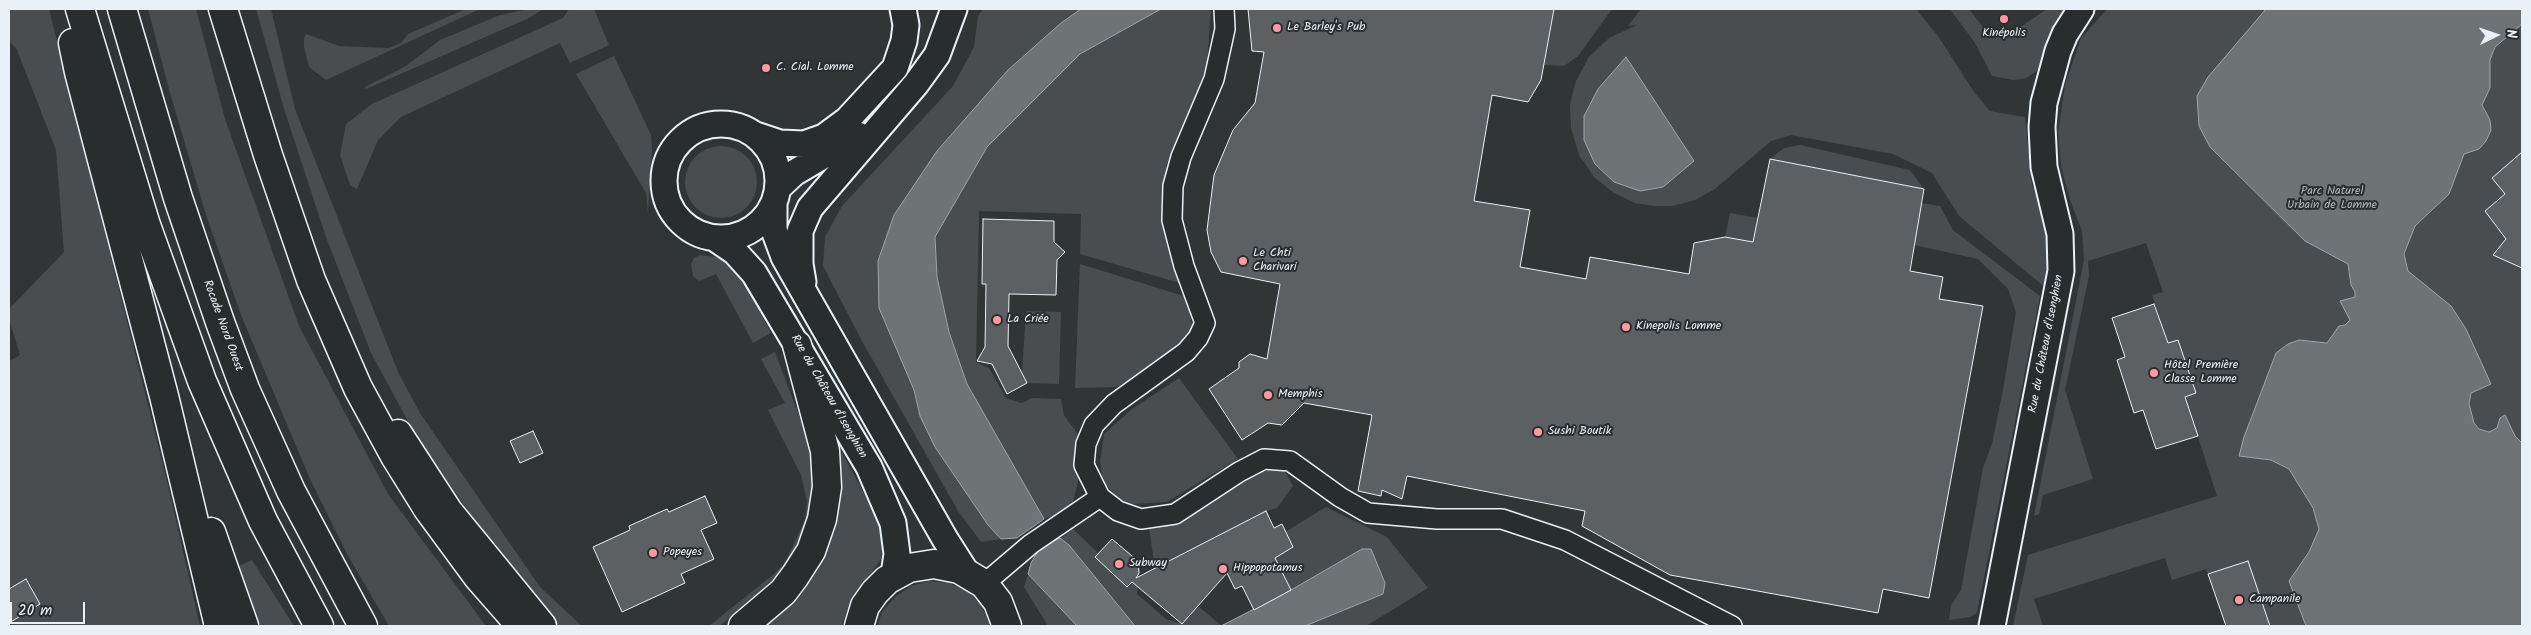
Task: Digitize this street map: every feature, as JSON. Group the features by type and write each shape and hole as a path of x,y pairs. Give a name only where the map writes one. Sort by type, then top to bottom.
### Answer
{"main road":[{"path":"68,9 79,72 164,396 219,626"},
{"path":"80,9 146,225 202,381 263,521 319,626"},
{"path":"223,9 268,155 311,280 398,487 420,523 499,626"},
{"name":"Rocade Nord Ouest","path":"125,17 178,198 245,389 291,491 363,626"},
{"path":"311,280 412,459 448,511 542,626"},
{"path":"743,626 783,592 795,576 811,551 822,519 827,487 825,452 798,345"},
{"path":"358,388 395,456 428,509 478,577 521,626"},
{"path":"164,396 244,626"},
{"path":"859,626 870,599 880,586 894,575 909,568 925,564 951,566 975,578 998,602 1007,626"}],"street":[{"path":"890,112 827,155 794,173 777,196 767,216 757,227 731,238 716,238 695,232 674,214 667,202 664,179 670,156 688,134 708,125 730,124 780,143 804,144 824,137 847,120 895,68 904,41 906,25 903,9"},
{"path":"808,296 800,264 800,231 804,220 818,196 916,84 937,55 954,9"},
{"path":"1224,9 1225,29 1214,79 1181,157 1173,186 1172,220 1184,266 1205,323 1198,338 1186,352 1114,404 1094,425 1086,444 1084,465 1100,497 1118,510 1141,519 1174,514 1239,472 1264,459 1290,461 1340,497 1368,513 1437,519 1502,519 1566,540 1732,626"},
{"name":"Rue du Château d'Isenghien","path":"1992,626 2061,271 2060,234 2044,167 2042,127 2044,103 2058,51 2065,34 2081,9"},
{"path":"756,135 767,145 774,158 777,196 774,230 777,243 945,539 975,578 1031,544 1100,497"},
{"name":"Rue du Château d'Isenghien","path":"716,238 735,252 748,266 798,345 869,467 888,509 896,541 897,563 894,575"}],"green space":[{"path":"9,9 49,9 168,485 200,626 9,626 9,361 20,355 9,319 9,309 64,252 56,150 17,50 9,41"},
{"path":"148,9 196,9 225,119 299,326 388,494 486,626 389,626 347,554 310,479 241,315 206,215 170,93"},
{"path":"256,9 271,9 295,109 398,372 420,413 540,587 582,626 559,626 531,595 480,528 416,436 371,353 326,237 285,112"},
{"path":"466,9 480,9 326,80 309,67 304,47 306,34 339,46 389,48 401,43 408,34"},
{"path":"529,9 543,9 529,18 366,89 365,87 406,66 440,40 500,15"},
{"path":"569,9 594,9 609,45 570,63 560,43 401,117 378,140 357,189 350,185 340,155 346,124 372,104 563,18"},
{"path":"983,9 1081,9 1061,23 879,308 914,390 920,416 935,447 988,525 1001,539 981,542 958,511 862,341 823,266 825,237 842,206 953,86 974,47 978,16"},
{"path":"1161,9 1211,9 1205,94 1166,165 1168,216 1183,284 1080,254 1081,214 979,211 976,362 989,368 1006,398 1021,403 1032,398 1061,399 1064,415 1079,436 1076,441 1078,482 1071,510 1044,519 967,384 949,332 937,277 935,237 987,147 1080,54"},
{"path":"1554,9 1612,9 1578,56 1564,66 1544,65"},
{"path":"1641,9 1916,9 1938,36 1974,92 1990,111 2025,117 2032,185 2043,202 2050,237 2047,289 1959,216 1932,173 1893,154 1791,135 1771,141 1715,189 1695,200 1673,206 1654,206 1635,203 1614,193 1595,178 1579,155 1571,128 1570,104 1576,81 1589,57 1609,38 1637,25 1628,26"},
{"path":"1950,9 1969,9 1992,39 2005,30 2010,34 2047,9 2066,9 2059,18 2039,70 2026,78 2014,80 1992,76 1975,43"},
{"name":"Parc Naturel Urbain de Lomme","path":"2107,9 2522,9 2522,626 2270,626 2248,561 2208,574 2206,569 2172,580 2165,558 2034,599 2043,626 2013,626 2028,555 2217,496 2185,397 2196,393 2178,340 2168,343 2152,295 2163,292 2146,243 2088,261 2089,276 2065,390 2093,479 2043,495 2039,514 2034,516 2084,260 2082,231 2071,203 2061,167 2058,132 2065,85 2081,38"},
{"path":"614,56 651,135 648,213 646,193 576,74"},
{"path":"1800,145 1910,170 1924,189 1770,159 1784,148"},
{"path":"721,146 741,152 751,162 757,182 751,202 741,212 721,218 701,212 691,202 685,182 691,162 701,152"},
{"path":"1921,203 1940,206 1953,230 2040,296 1977,613 1970,617 1949,620 1951,605 1961,590 1983,468 1992,444 2003,390 2016,312 2008,289 1978,259 1914,245"},
{"path":"1730,213 1758,218 1753,242 1725,237"},
{"path":"700,255 716,257 733,267 743,280 771,333 753,343 716,274 699,281 693,276 691,264 694,258"},
{"path":"1080,264 1187,297 1192,326 1190,338 1168,356 1117,387 1075,388"},
{"path":"1026,311 1061,312 1059,384 1027,383 1022,374"},
{"path":"775,352 804,429 812,465 814,496 804,534 792,558 777,576 720,626 709,626 774,574 785,562 805,520 807,501 801,475 768,410 785,403 761,359"},
{"path":"1179,378 1238,459 1167,502 1132,504 1119,499 1107,486 1102,475 1100,461 1104,434 1132,409"},
{"path":"836,442 875,513 883,535 881,559 849,605 841,626 759,626 800,591 816,569 825,550 837,513 840,484"},
{"path":"1283,468 1293,486 1277,508 1266,511 1165,563 1166,578 1155,569 1149,527 1157,528 1216,498 1256,471"},
{"path":"1326,507 1387,537 1428,588 1366,626 1305,626 1383,594 1385,583 1371,549 1362,549 1291,590 1275,558 1285,532"},
{"path":"1073,529 1098,553 1095,557 1127,587 1139,573 1137,594 1166,619 1182,624 1198,606 1222,626 1135,626 1069,545 1060,539"},
{"path":"252,560 294,626 260,626 237,567"},
{"path":"1028,574 1077,626 1048,626 1024,587"},
{"path":"929,581 949,583 967,591 981,605 991,626 877,626 882,612 895,597 911,586"}],"shaded area":[{"path":"1081,9 1161,9 1080,54 987,147 935,237 937,277 949,332 967,384 1044,519 1017,538 1001,539 988,525 935,447 920,416 914,390 879,308 878,261 894,215 937,151 1008,70 1061,23"},
{"path":"2266,9 2522,9 2522,24 2495,47 2490,60 2490,88 2482,105 2490,120 2491,130 2486,141 2479,149 2464,154 2449,194 2415,226 2404,254 2408,271 2451,306 2466,329 2491,384 2471,393 2469,404 2474,423 2479,429 2489,432 2497,428 2500,418 2505,415 2515,436 2522,443 2522,626 2306,626 2289,581 2309,552 2319,529 2313,508 2289,469 2271,460 2239,456 2244,437 2276,353 2288,344 2299,340 2327,343 2339,326 2345,325 2350,320 2340,301 2355,297 2355,292 2351,285 2348,264 2305,241 2210,147 2199,126 2197,96 2208,77"},
{"path":"1626,57 1694,161 1663,187 1640,191 1614,182 1595,164 1584,140 1584,116 1598,89"},
{"path":"1060,538 1069,545 1135,626 1077,626 1028,574 1031,563 1039,549"},
{"path":"1362,549 1371,549 1385,583 1383,594 1305,626 1221,626 1291,590"}],"building":[{"name":"Kinepolis Lomme","path":"1248,9 1554,9 1541,80 1528,102 1492,95 1474,201 1530,210 1520,267 1586,279 1590,257 1689,274 1694,243 1725,237 1753,242 1770,159 1924,189 1910,271 1943,277 1939,299 1983,306 1929,598 1883,589 1878,613 1670,575 1582,526 1585,511 1407,476 1402,499 1382,490 1381,496 1358,491 1372,415 1304,403 1282,425 1268,423 1242,440 1209,389 1239,368 1239,362 1250,354 1267,359 1280,284 1221,272 1211,252 1207,230 1214,175 1233,130 1255,103 1264,52 1252,51"},
{"path":"2522,152 2522,268 2493,255 2506,239 2485,211 2505,194 2492,178"},
{"name":"La Criée","path":"983,219 1054,221 1054,242 1065,252 1057,260 1056,295 1009,294 1008,346 1027,383 1007,394 992,364 977,361 985,347 986,284 982,284"},
{"name":"Hôtel Première Classe Lomme","path":"2154,304 2168,343 2178,340 2196,393 2185,397 2198,436 2156,449 2143,410 2134,413 2117,360 2125,357 2112,318"},
{"path":"533,431 543,453 520,463 510,441"},
{"name":"Popeyes","path":"705,496 717,523 701,530 714,559 681,574 685,583 622,612 593,547 630,530 629,526 667,509 669,512"},
{"name":"Hippopotamus","path":"1266,511 1274,528 1282,524 1293,547 1275,558 1291,590 1254,610 1242,586 1235,589 1227,573 1182,624 1132,582 1127,587 1095,557 1112,539 1138,561 1139,573 1136,578"},
{"name":"Campanile","path":"2248,561 2270,626 2226,626 2208,574"},
{"path":"26,579 40,604 9,623 9,589"}],"place":[{"name":"Kinépolis","path":"2004,19"},
{"name":"Le Barley's Pub","path":"1277,28"},
{"name":"C. Cial. Lomme","path":"766,68"},
{"name":"Le Chti Charivari","path":"1243,261"},
{"name":"La Criée","path":"997,320"},
{"name":"Kinepolis Lomme","path":"1626,327"},
{"name":"Hôtel Première Classe Lomme","path":"2154,373"},
{"name":"Memphis","path":"1268,395"},
{"name":"Sushi Boutik","path":"1538,432"},
{"name":"Popeyes","path":"653,553"},
{"name":"Subway","path":"1119,564"},
{"name":"Hippopotamus","path":"1223,569"},
{"name":"Campanile","path":"2239,600"}]}
